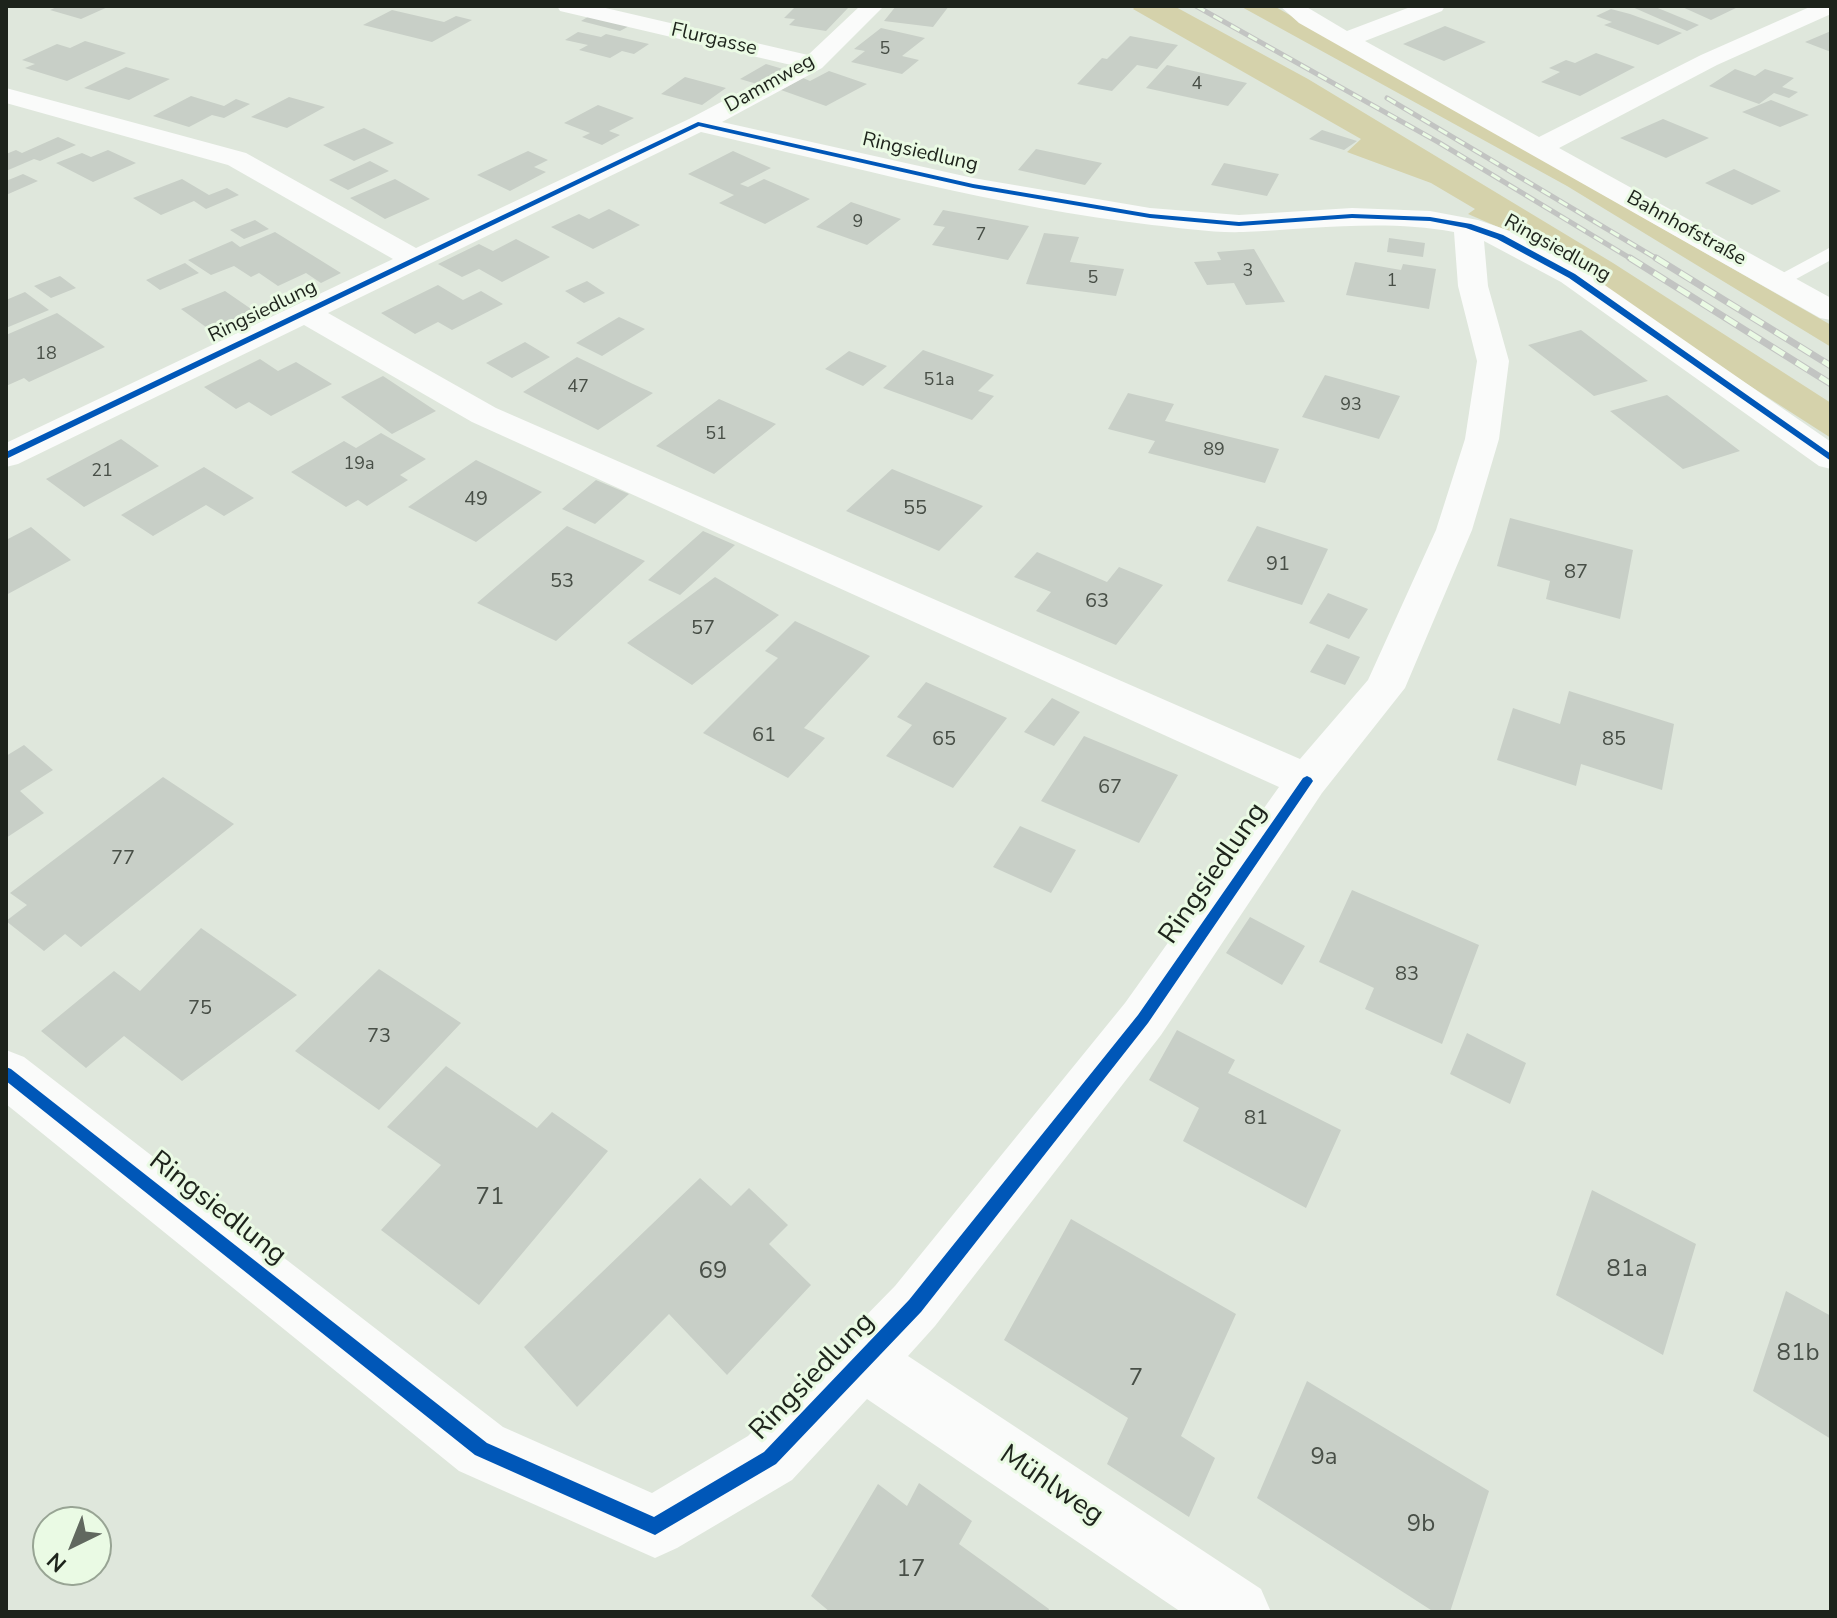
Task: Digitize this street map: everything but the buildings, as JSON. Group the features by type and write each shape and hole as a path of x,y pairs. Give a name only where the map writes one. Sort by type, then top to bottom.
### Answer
{"street":[{"name":"Flurgasse","path":"568,6 813,63"},
{"name":"Dammweg","path":"698,124 813,63 873,6"},
{"name":"Bahnhofstraße","path":"1291,6 1831,311"},
{"path":"1348,39 1434,6"},
{"path":"1540,147 1709,60 1831,6"},
{"path":"6,95 237,159 416,260"},
{"name":"Ringsiedlung","path":"6,456 698,124 973,186 1150,216 1239,224 1395,216 1468,226 1532,253 1572,276 1831,458"},
{"name":"Ringsiedlung","path":"6,1073 481,1449 655,1526 770,1458 915,1306 1143,1019 1307,781 1385,688 1454,530 1482,439 1493,361 1473,286 1468,226"},
{"name":"Ringsiedlung","path":"307,314 484,415 1307,781"},
{"name":"Mühlweg","path":"863,1361 1238,1612"}],"lane":[{"path":"1778,281 1831,253"}],"shaded area":[{"path":"1136,6 1174,6 1308,79 1613,263 1831,403 1831,438 1512,233 1468,214 1475,209 1431,183 1347,152 1361,139 1133,9"},
{"path":"1240,6 1274,6 1831,325 1831,347 1567,186"}],"railway":[{"path":"1196,6 1438,142 1633,260"},
{"path":"1387,98 1659,260"},
{"path":"1630,258 1831,384"},
{"path":"1656,258 1831,366"}],"cycle path":[{"path":"6,456 698,124 973,186 1150,216 1239,224 1352,216 1430,219 1468,226 1500,237 1572,276 1831,458"},
{"path":"6,1073 481,1449 655,1526 770,1458 915,1306 1143,1019 1307,781"}]}
